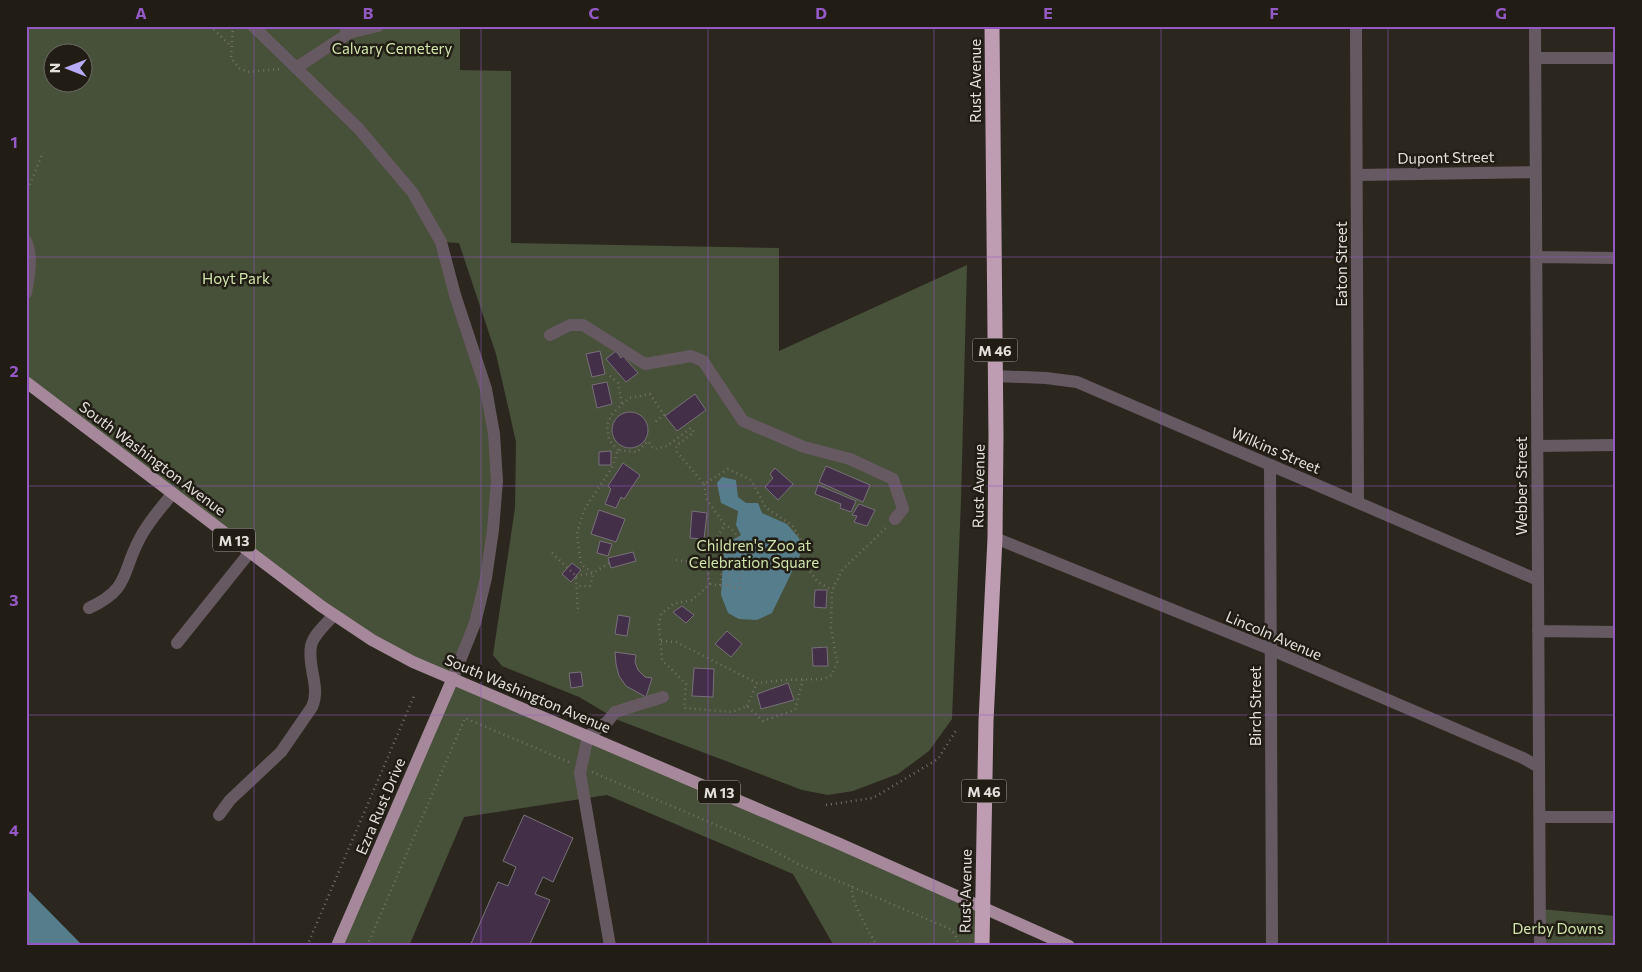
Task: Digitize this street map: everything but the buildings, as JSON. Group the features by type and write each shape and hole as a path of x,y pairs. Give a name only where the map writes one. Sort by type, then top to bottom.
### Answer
{"highway":[{"name":"Rust Avenue","path":"982,946 986,731 994,538 995,376 992,26"}],"main road":[{"name":"South Washington Avenue","path":"27,384 334,615 372,640 405,658 840,844 1069,946"},
{"name":"Ezra Rust Drive","path":"337,946 453,678"}],"street":[{"path":"253,26 359,129 413,193 441,242 455,295 486,389 494,434 497,481 493,530 486,578 474,623 453,678"},
{"path":"296,68 346,30 378,26"},
{"name":"Eaton Street","path":"1356,26 1358,502"},
{"name":"Webber Street","path":"1535,26 1540,946"},
{"path":"1535,58 1616,58"},
{"name":"Dupont Street","path":"1357,175 1535,172"},
{"path":"26,240 29,275 26,293"},
{"path":"1536,257 1616,258"},
{"path":"550,334 570,325 583,325 645,364 691,356 703,361 743,421 804,447 850,459 893,479 903,509 895,519"},
{"name":"Wilkins Street","path":"995,376 1046,378 1077,382 1270,467 1358,502 1538,580"},
{"path":"1537,446 1616,445"},
{"name":"Birch Street","path":"1270,467 1272,946"},
{"path":"89,608 111,597 119,587 144,530 173,493"},
{"name":"Lincoln Avenue","path":"994,538 1272,650 1523,758 1539,767"},
{"path":"177,643 250,552"},
{"path":"219,815 230,800 280,752 312,707 316,692 311,646 314,638 334,615"},
{"path":"1538,632 1616,632"},
{"path":"610,946 580,773 588,736 608,721 615,712 663,696"},
{"path":"1540,817 1616,817"}],"path":[{"path":"26,39 28,26"},
{"path":"210,26 231,46"},
{"path":"233,26 231,58 239,68 248,72 296,68"},
{"path":"26,194 43,152"},
{"path":"610,376 618,383 622,405"},
{"path":"655,422 664,415 650,394 629,398 612,413 607,425 609,440 618,450 637,452 648,441 654,449 667,446 691,428 694,432 676,446 677,452 704,484 707,500 725,525 732,529 742,546 740,588 710,584 692,600 673,604 661,614 659,624 662,660 686,684 684,708 732,712 747,706 757,683"},
{"path":"593,573 581,564 577,534 584,510 613,466 618,450"},
{"path":"704,484 728,468 751,480 766,508 792,524 802,542 806,567 818,582 832,590"},
{"path":"661,641 676,642 757,683 823,679 832,675 837,662 831,628 832,590 843,569 895,519"},
{"path":"710,584 706,564 710,547 725,525"},
{"path":"720,585 726,546 734,547 728,586"},
{"path":"552,553 576,576 578,613"},
{"path":"676,560 706,564"},
{"path":"576,576 593,573 609,563"},
{"path":"577,586 590,586 593,573"},
{"path":"747,706 763,721 794,710 803,679"},
{"path":"307,946 414,696"},
{"path":"367,946 465,718 765,846 798,864 948,928 953,931 958,946"},
{"path":"826,805 873,798 938,758 957,729"},
{"path":"852,886 851,892 854,901 877,946"}],"green space":[{"path":"26,26 460,26 460,70 511,71 511,243 779,248 779,351 967,265 961,501 952,719 929,751 898,774 853,791 828,795 802,790 618,720 579,697 502,666 493,655 515,508 516,442 496,354 459,243 442,242 494,434 486,578 453,678 983,908 982,946 834,946 793,874 607,795 464,817 409,946 337,946 453,679 372,640 26,382"},
{"name":"Derby Downs","path":"1540,909 1616,916 1616,946 1540,946"}],"water":[{"path":"722,477 736,480 738,497 746,503 758,503 762,513 787,524 799,538 801,553 772,613 757,620 739,619 728,613 721,595 724,545 741,535 736,525 738,511 721,503 717,483"},
{"path":"26,889 29,891 83,946 26,946"}],"park label":[{"name":"Calvary Cemetery","path":"392,48"},
{"name":"Hoyt Park","path":"236,278"},
{"name":"Children's Zoo at Celebration Square","path":"754,554"}]}
